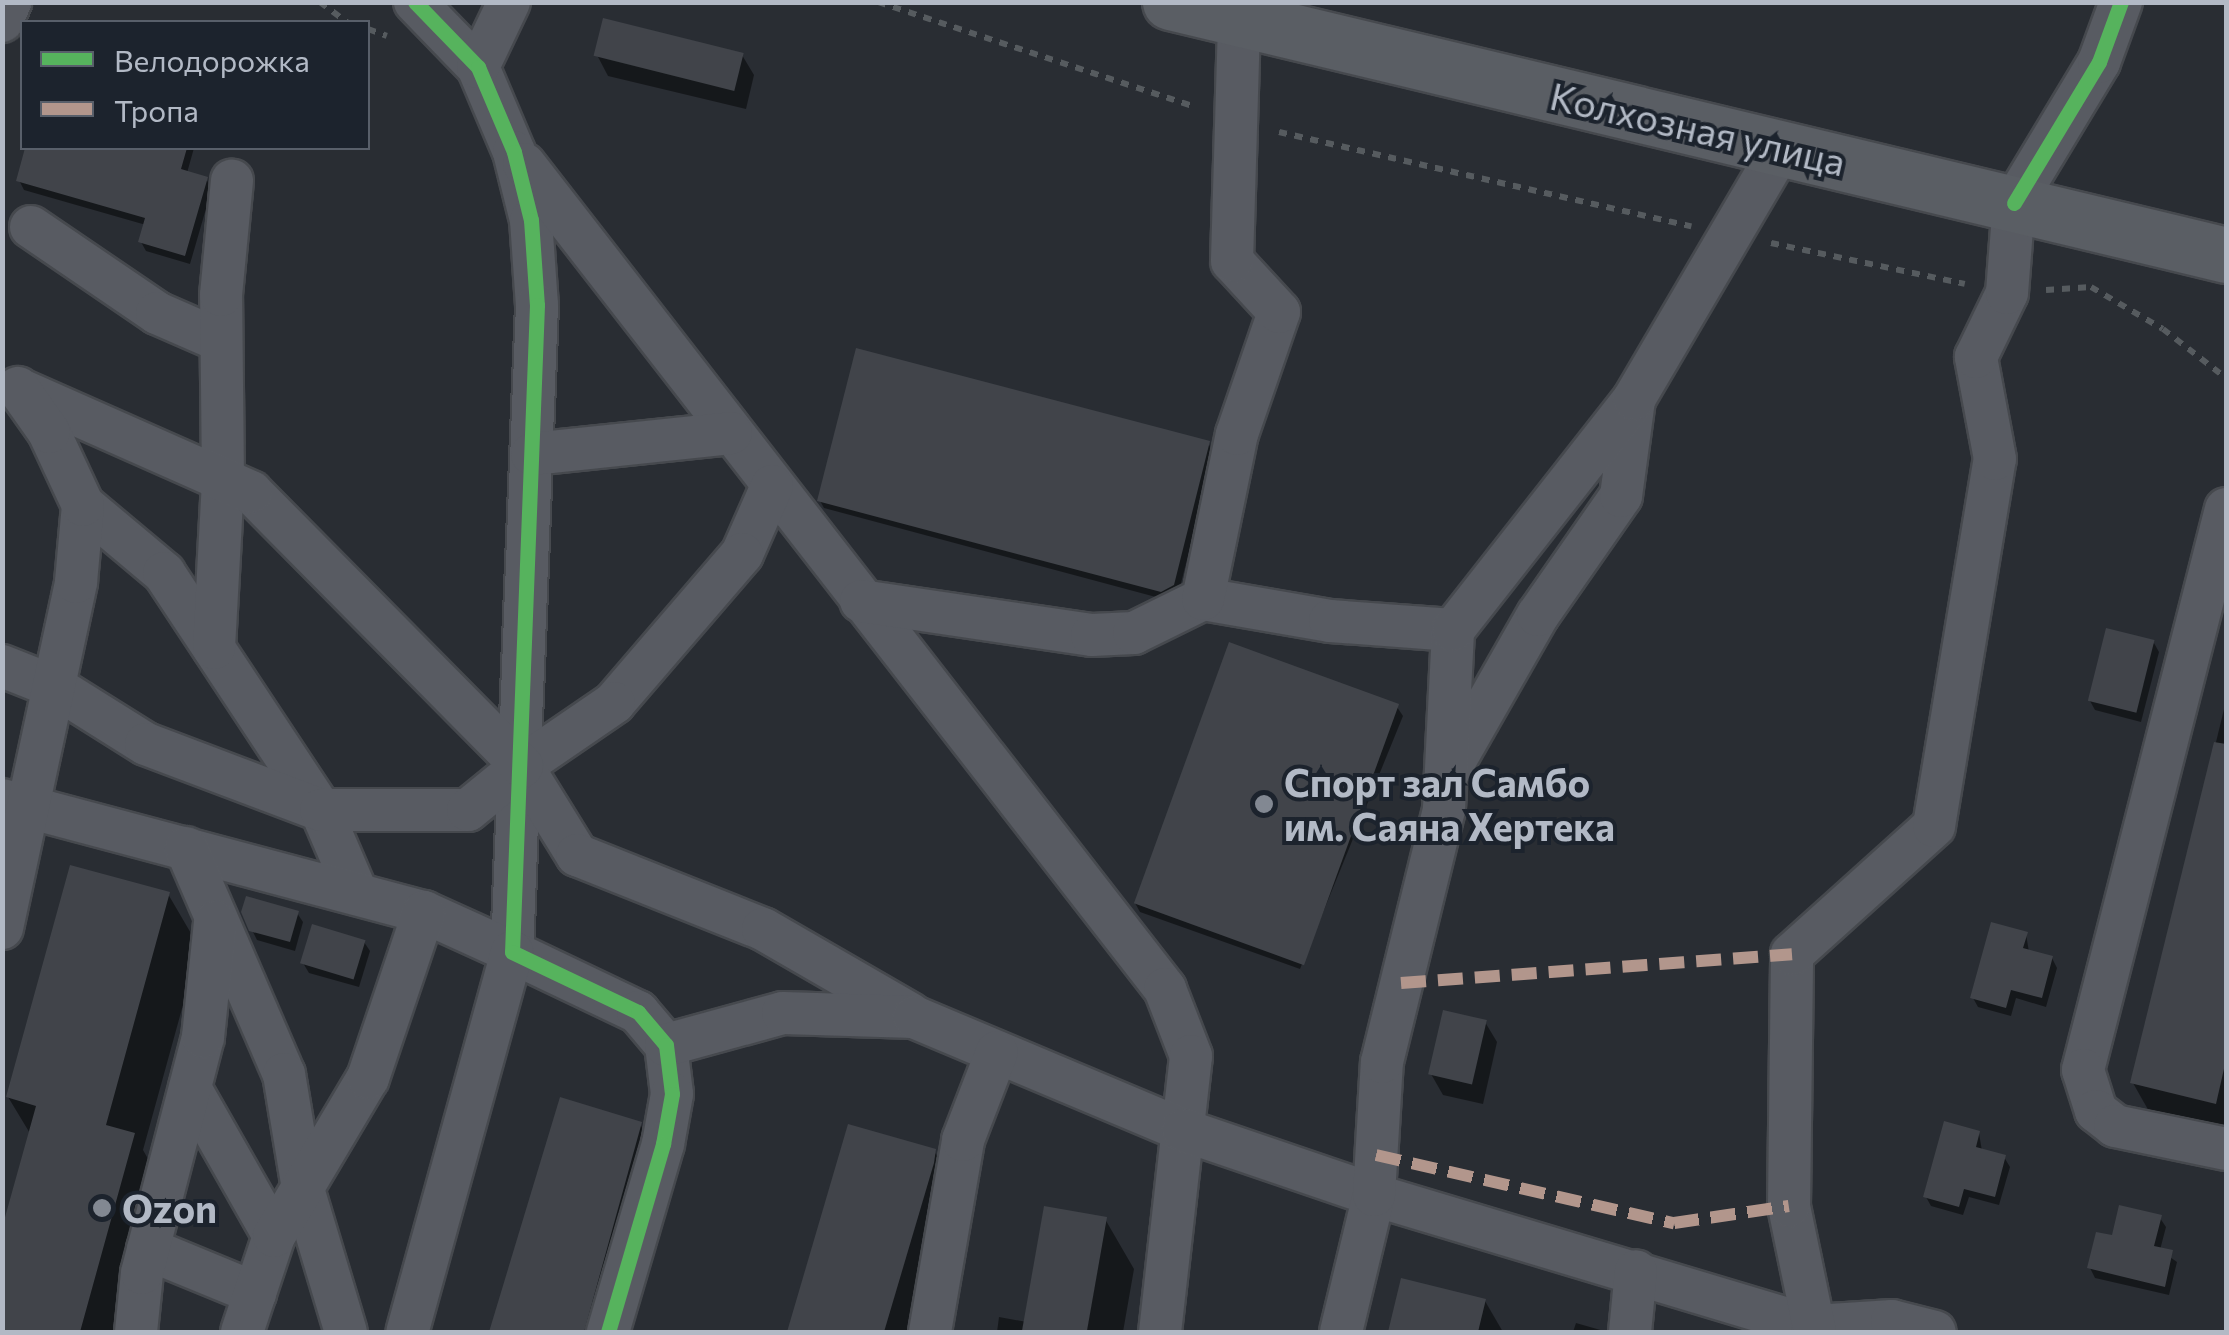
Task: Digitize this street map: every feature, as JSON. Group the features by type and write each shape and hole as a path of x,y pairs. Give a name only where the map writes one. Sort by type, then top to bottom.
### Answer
{"main road":[{"name":"Колхозная улица","path":"1170,2 2226,255"}],"street":[{"path":"2,21 10,2"},
{"path":"408,1332 512,952 537,304 531,220 514,152 478,67 415,2"},
{"path":"478,67 509,2"},
{"path":"1814,1330 1789,1206 1792,954 1934,826 1996,460 1976,357 2007,292 2014,204 2099,62 2122,2"},
{"path":"1203,600 1237,434 1279,312 1232,261 1239,19"},
{"path":"1341,1332 1374,1195 1382,1062 1444,809 1453,630 1634,399 1781,148"},
{"path":"514,152 1165,989 1191,1056 1160,1332"},
{"path":"214,648 223,480 222,341 232,181"},
{"path":"31,228 157,313 222,341"},
{"path":"11,378 251,492 522,766 577,856 763,929 914,1017 1183,1130 1374,1195 1636,1271 1814,1330 1892,1321 1935,1332"},
{"path":"11,378 49,432 83,505 164,573 321,810 357,894"},
{"path":"1446,776 1538,615 1621,496 1634,399"},
{"path":"532,454 731,432"},
{"path":"2,666 54,687 146,744 321,810 468,810 522,766 614,704 742,554 772,486"},
{"path":"2,928 16,804 54,687 83,505"},
{"path":"2226,510 2210,623 2083,1070 2096,1111 2115,1126 2226,1150"},
{"path":"861,601 1092,635 1134,633 1203,600 1330,622 1453,630"},
{"path":"16,804 424,912 638,1012 666,1045 672,1094 664,1144 608,1332"},
{"path":"186,848 284,1074 303,1188 346,1332"},
{"path":"148,1249 249,1313 274,1236 368,1078 424,912"},
{"path":"136,1332 148,1249 203,1036 215,916"},
{"path":"666,1045 783,1013 914,1017"},
{"path":"930,1332 963,1140 997,1052"},
{"path":"190,1088 274,1236"},
{"path":"1630,1332 1636,1271"}],"path":[{"path":"320,2 344,20"},
{"path":"878,2 1236,122 2007,292 2091,287 2163,329 2226,378"}],"building":[{"path":"603,18 744,53 734,91 594,56"},
{"path":"24,150 186,150 181,169 208,177 185,256 138,242 145,218 16,181"},
{"path":"856,348 1210,441 1174,585 1161,592 817,501"},
{"path":"2106,628 2155,640 2136,713 2088,701"},
{"name":"Спорт зал Самбо им. Саяна Хертека","path":"1229,642 1399,704 1304,965 1134,903"},
{"path":"2214,742 2226,744 2226,1060 2216,1104 2130,1083"},
{"path":"70,865 170,892 106,1125 135,1133 80,1332 2,1332 2,1228 36,1106 6,1097"},
{"path":"246,896 299,911 290,942 249,931 241,912"},
{"path":"1991,922 2028,932 2023,948 2053,956 2042,998 2011,990 2006,1008 1970,998"},
{"path":"312,924 366,940 354,980 300,963"},
{"path":"1443,1010 1487,1020 1472,1084 1428,1074"},
{"path":"560,1097 642,1122 584,1332 489,1332"},
{"path":"1944,1121 1980,1131 1976,1147 2006,1155 1995,1197 1964,1189 1959,1207 1923,1197"},
{"path":"848,1124 936,1149 934,1163 884,1332 787,1332"},
{"path":"2119,1205 2162,1215 2154,1246 2173,1250 2165,1287 2087,1268 2096,1232 2112,1235"},
{"path":"1044,1206 1107,1217 1087,1332 1022,1332"},
{"path":"1401,1278 1486,1299 1478,1332 1388,1332"}],"marked path":[{"path":"1401,983 1792,954"},
{"path":"1376,1155 1674,1223 1789,1206"}],"cycle path":[{"path":"415,2 478,67 514,152 531,220 537,305 512,952 638,1012 666,1045 672,1094 663,1144 608,1332"},
{"path":"2014,203 2099,62 2121,2"}],"place":[{"name":"Спорт зал Самбо им. Саяна Хертека","path":"1264,804"},
{"name":"Ozon","path":"102,1208"}]}
